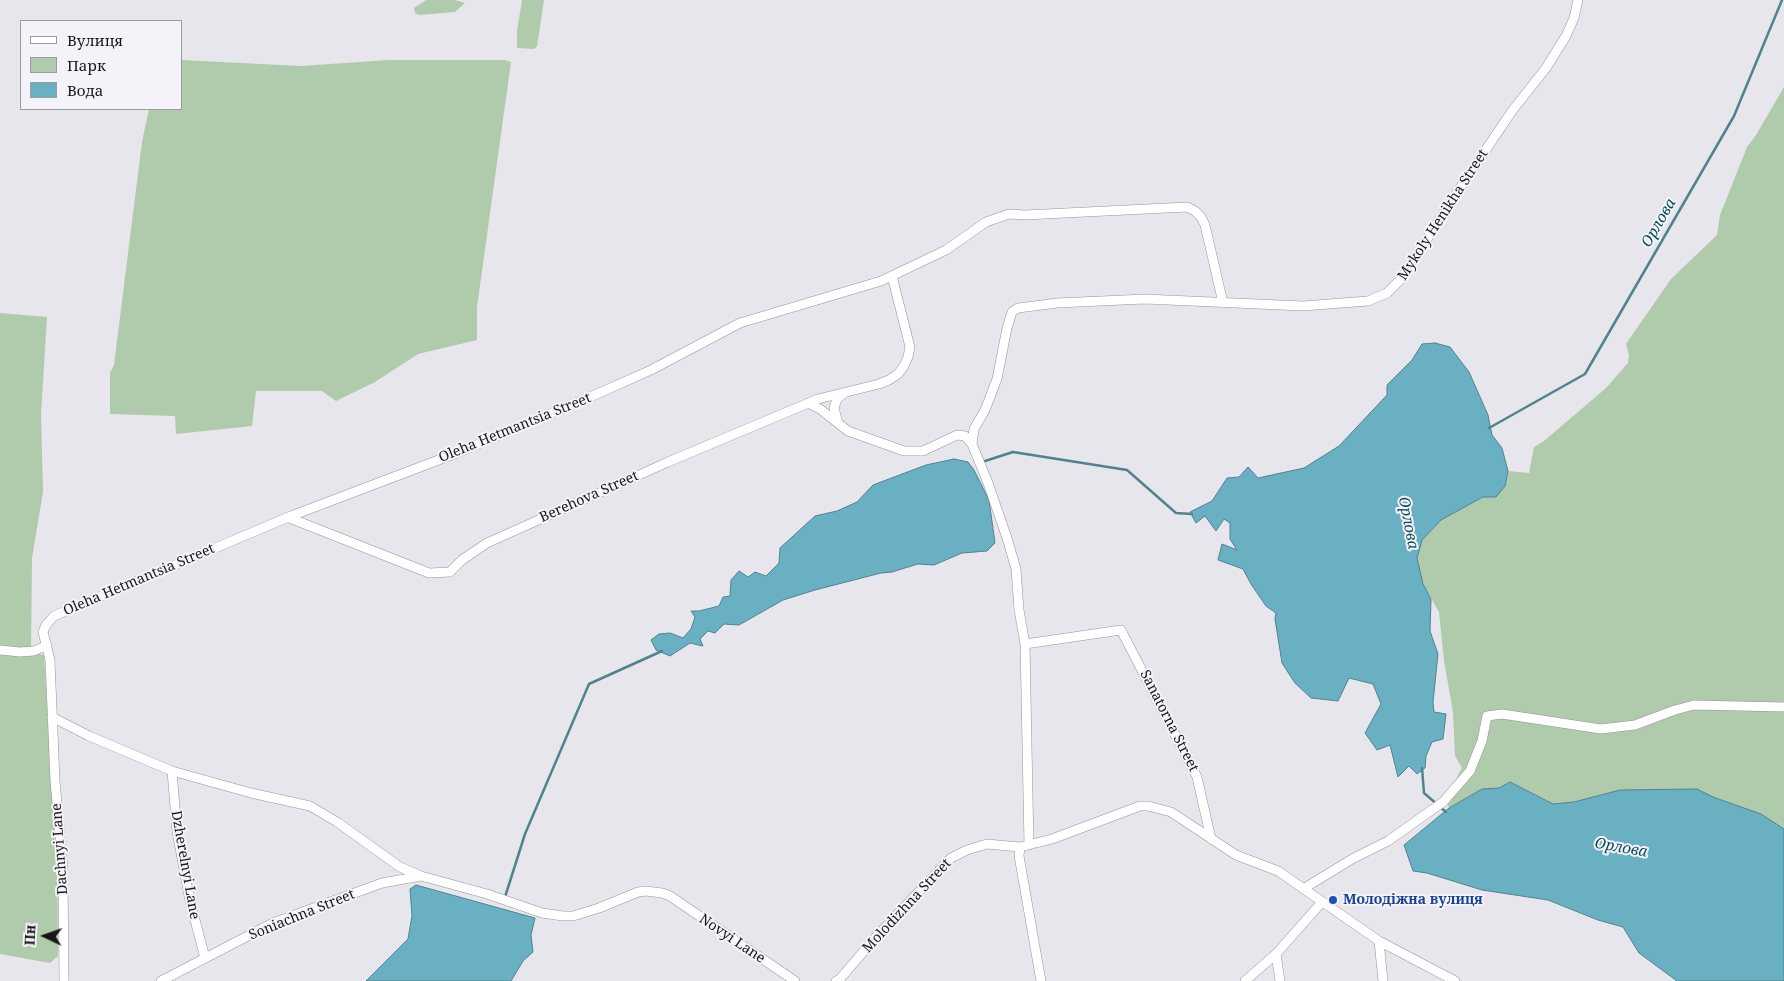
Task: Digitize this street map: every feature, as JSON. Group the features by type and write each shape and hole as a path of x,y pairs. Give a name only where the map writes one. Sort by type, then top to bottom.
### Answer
{"street":[{"name":"Mykoly Henikha Street","path":"972,444 974,429 985,410 997,380 1012,312 1022,308 1057,303 1145,298 1303,306 1368,301 1378,298 1396,286 1512,112 1546,68 1566,36 1574,18 1578,0"},
{"name":"Oleha Hetmantsia Street","path":"43,632 54,616 287,517 457,453 597,394 652,370 740,323 881,281 946,250 986,222 1009,214 1026,215 1187,207 1201,217 1205,225 1223,303"},
{"name":"Berehova Street","path":"287,517 413,568 429,573 450,572 462,560 487,543 668,462 808,403 879,384 898,374 908,357 909,340 892,276"},
{"path":"838,423 834,408 837,399 845,393"},
{"path":"808,403 820,409 848,431 904,451 922,451 957,435 968,438 988,483 1016,569 1019,610 1025,644 1024,846 1019,856 1041,981"},
{"name":"Sanatorna Street","path":"1025,644 1121,630 1197,777 1211,839"},
{"name":"Dachnyi Lane","path":"43,632 47,645 52,690 55,781 63,869 64,981"},
{"path":"0,650 20,652 34,650 47,645"},
{"path":"1303,889 1352,859 1388,841 1443,802 1470,772 1482,741 1487,716 1502,714 1601,729 1635,725 1694,705 1784,707"},
{"path":"52,717 89,736 172,771 252,793 310,806 337,822 400,867 421,876"},
{"name":"Dzherelnyi Lane","path":"172,771 177,832 190,901 205,958"},
{"name":"Molodizhna Street","path":"836,981 840,979 875,938 951,858 967,850 987,844 1024,846 1052,839 1140,806 1148,806 1171,812 1211,839"},
{"path":"1211,839 1236,855 1278,871 1378,941 1455,981"},
{"name":"Novyi Lane","path":"421,876 487,894 552,916 584,914 638,892 654,891 670,896 795,981"},
{"name":"Soniachna Street","path":"161,981 273,923 382,883 421,876"},
{"path":"1245,981 1276,954 1322,902"},
{"path":"1378,941 1382,981"},
{"path":"1276,954 1280,981"}],"green space":[{"path":"426,0 455,0 465,3 455,12 419,15 415,13 414,8"},
{"path":"522,0 544,0 537,46 534,49 517,48 517,31"},
{"path":"182,60 301,66 389,60 505,60 511,62 477,307 477,340 418,354 375,382 336,401 322,391 256,391 252,426 176,434 175,416 110,414 110,373 114,365 142,142 149,110 182,110"},
{"path":"1784,87 1784,829 1761,814 1713,797 1697,789 1620,790 1574,802 1553,804 1510,782 1499,788 1482,789 1449,808 1445,794 1462,768 1455,756 1453,712 1444,661 1439,612 1423,584 1417,558 1422,540 1441,520 1505,486 1508,471 1529,473 1534,447 1544,441 1606,388 1628,363 1629,355 1626,344 1671,279 1717,235 1720,215 1747,147"},
{"path":"0,313 47,317 41,414 43,492 32,558 31,653 44,655 57,847 58,956 50,963 0,954"}],"water":[{"path":"1435,343 1450,347 1469,372 1488,415 1492,435 1502,448 1508,471 1505,486 1496,497 1483,497 1441,520 1422,540 1417,558 1423,584 1431,599 1430,631 1438,654 1433,702 1434,712 1446,714 1443,739 1432,742 1426,756 1425,768 1417,774 1409,766 1398,777 1390,745 1377,750 1365,733 1381,704 1373,684 1349,678 1338,701 1311,698 1295,683 1282,663 1275,619 1276,613 1266,606 1243,569 1218,560 1222,544 1237,550 1230,539 1230,523 1224,519 1216,531 1205,516 1196,523 1190,512 1212,501 1227,478 1239,477 1248,467 1258,478 1304,468 1339,446 1387,395 1387,385 1412,360 1422,344"},
{"path":"954,459 968,462 989,500 995,543 987,551 962,553 934,565 918,564 815,590 783,600 739,625 724,624 715,633 708,631 700,639 703,646 690,643 670,656 656,650 651,640 659,634 670,633 683,638 691,629 695,617 691,611 719,606 723,597 730,596 731,580 739,571 748,577 755,572 766,576 779,563 780,548 815,516 837,511 857,502 873,485 926,465"},
{"path":"1510,782 1553,804 1574,802 1620,790 1697,789 1713,797 1761,814 1784,829 1784,981 1677,981 1639,953 1623,927 1598,920 1548,900 1482,890 1427,873 1413,871 1404,845 1449,808 1482,789 1499,788"},
{"path":"416,885 535,918 531,935 533,952 523,961 511,981 366,981 408,939 412,916 410,889"}],"waterway":[{"name":"Орлова","path":"1489,428 1585,374 1734,116 1782,0"},
{"path":"982,462 1013,452 1127,470 1176,513 1192,514"},
{"path":"505,897 525,834 589,684 662,651"},
{"name":"Орлова","path":"1422,768 1424,793 1446,812"}],"place":[{"name":"Молодіжна вулиця","path":"1333,900"}]}
